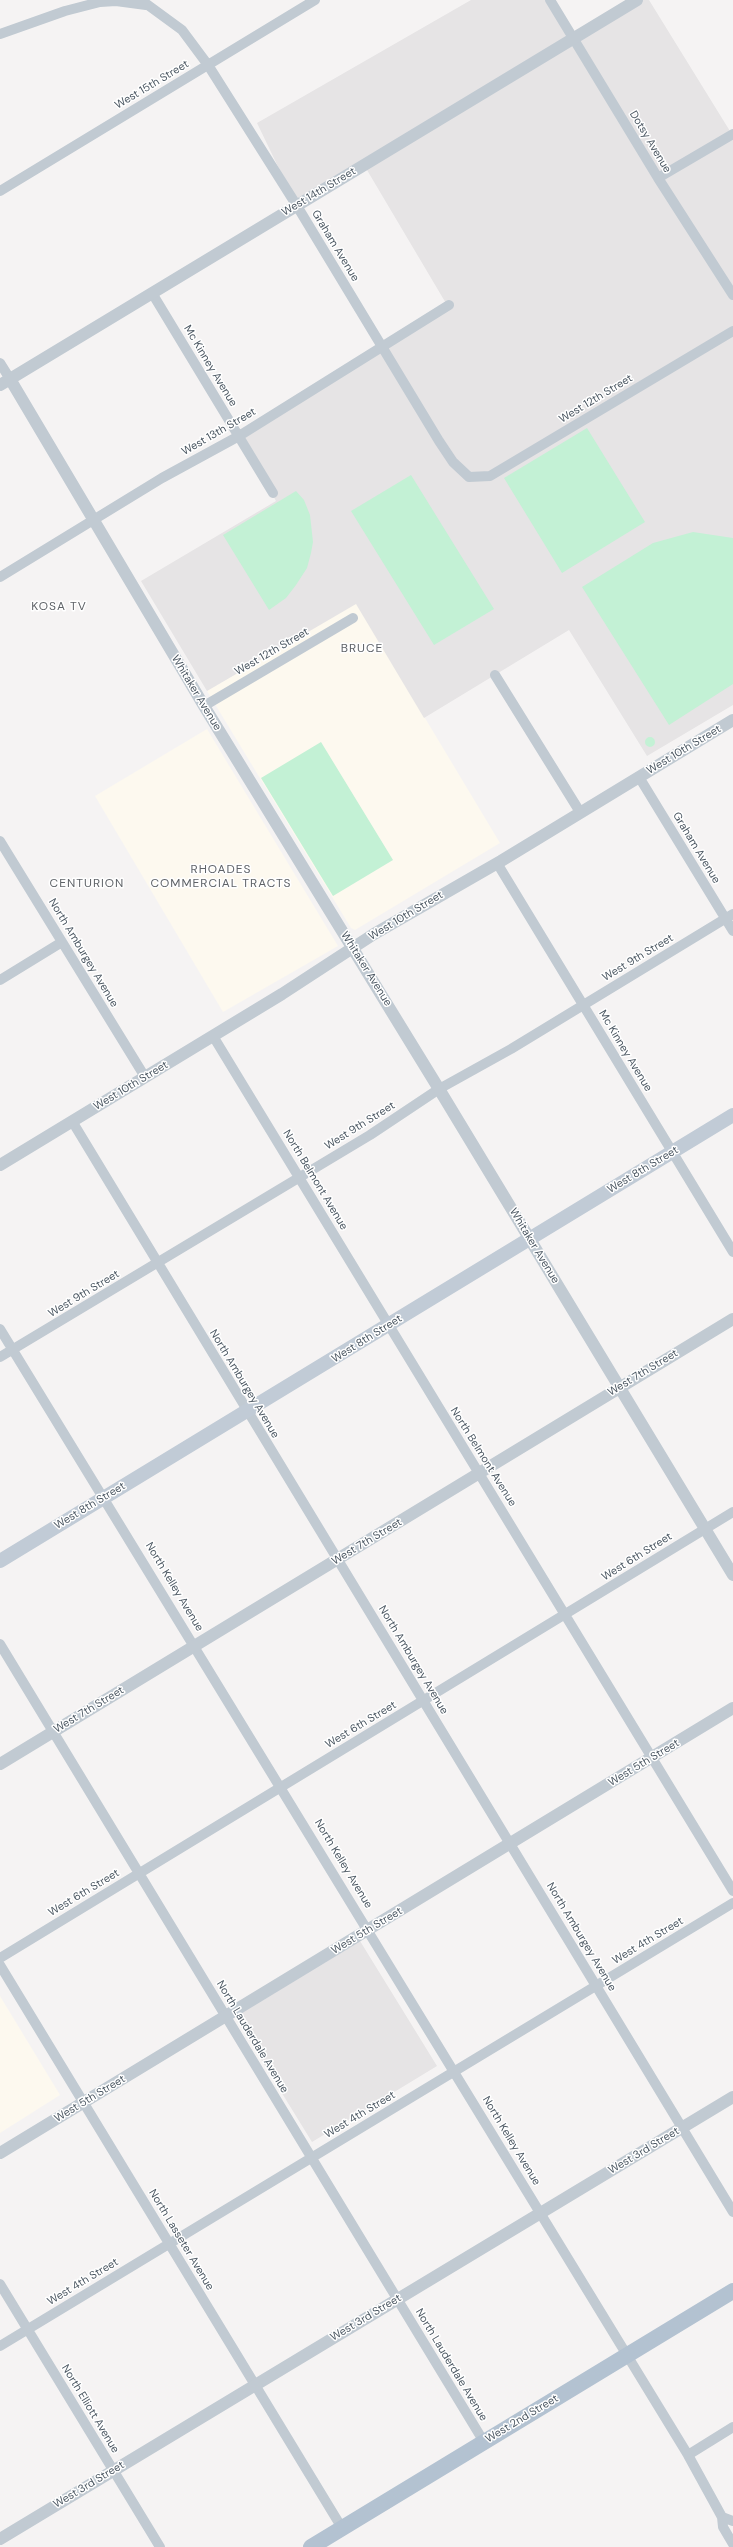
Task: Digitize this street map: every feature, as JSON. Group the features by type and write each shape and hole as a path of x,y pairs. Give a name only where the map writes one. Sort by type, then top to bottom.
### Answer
{"main road":[{"name":"West 8th Street","path":"0,1561 733,1116"},
{"name":"West 2nd Street","path":"311,2547 733,2291"}],"street":[{"path":"65,11 72,0"},
{"name":"West 15th Street","path":"0,191 314,0"},
{"name":"Dotsy Avenue","path":"550,0 658,178 733,295"},
{"name":"West 14th Street","path":"5,382 638,0"},
{"path":"0,34 65,11 100,2 143,2"},
{"name":"Graham Avenue","path":"143,2 182,30 208,65 297,206 383,346 439,441 453,462 469,477"},
{"path":"658,178 733,134"},
{"name":"Mc Kinney Avenue","path":"152,293 274,493"},
{"name":"West 13th Street","path":"0,577 162,478 239,436 449,305"},
{"name":"West 12th Street","path":"469,477 490,476 733,331"},
{"name":"Whitaker Avenue","path":"0,363 5,382 94,520 204,706 439,1089 733,1575"},
{"name":"West 12th Street","path":"204,706 353,618"},
{"path":"495,675 580,812"},
{"name":"West 10th Street","path":"0,1165 213,1036 352,948 497,863 733,720"},
{"name":"Graham Avenue","path":"639,777 729,917 733,931"},
{"name":"North Amburgey Avenue","path":"0,841 145,1077"},
{"name":"Mc Kinney Avenue","path":"497,863 733,1252"},
{"name":"West 9th Street","path":"0,1357 158,1264 299,1178 439,1089 583,1005 729,917"},
{"path":"0,980 62,942"},
{"name":"North Belmont Avenue","path":"213,1036 733,1891"},
{"name":"North Amburgey Avenue","path":"72,1121 246,1412 338,1559 733,2212"},
{"name":"West 7th Street","path":"0,1764 733,1319"},
{"name":"North Kelley Avenue","path":"0,1329 105,1497 688,2454 722,2517 723,2527 733,2544"},
{"name":"West 6th Street","path":"0,1958 733,1512"},
{"name":"North Lauderdale Avenue","path":"0,1644 484,2442"},
{"name":"West 5th Street","path":"0,2153 733,1708"},
{"name":"West 4th Street","path":"0,2346 733,1903"},
{"name":"North Lasseter Avenue","path":"0,1965 342,2528"},
{"name":"West 3rd Street","path":"0,2539 733,2097"},
{"name":"North Elliott Avenue","path":"0,2284 160,2547"},
{"path":"688,2454 733,2427"},
{"path":"722,2517 733,2521"}],"shaded area":[{"path":"471,0 547,0 573,39 637,0 649,0 733,136 733,705 647,756 569,630 424,718 356,604 207,691 141,581 276,501 239,434 447,305 364,165 297,206 257,123"},
{"path":"356,603 500,843 355,930 351,928 207,691"},
{"path":"207,729 338,946 223,1012 95,796"},
{"path":"360,1941 437,2066 312,2142 235,2017"},
{"path":"0,1996 60,2095 0,2133"}],"green space":[{"path":"587,428 645,522 562,573 504,478"},
{"path":"411,475 494,609 434,645 351,511"},
{"path":"296,491 304,500 310,515 313,542 311,553 307,568 296,585 286,598 269,610 223,535"},
{"path":"693,532 733,538 733,684 669,725 582,587 653,543"},
{"path":"648,737 652,737 655,742 652,747 648,747 645,744 645,740"},
{"path":"321,742 393,860 333,896 261,778"}],"district":[{"name":"KOSA TV","path":"59,607"},
{"name":"BRUCE","path":"362,649"},
{"name":"RHOADES COMMERCIAL TRACTS","path":"221,877"},
{"name":"CENTURION","path":"87,884"}]}
